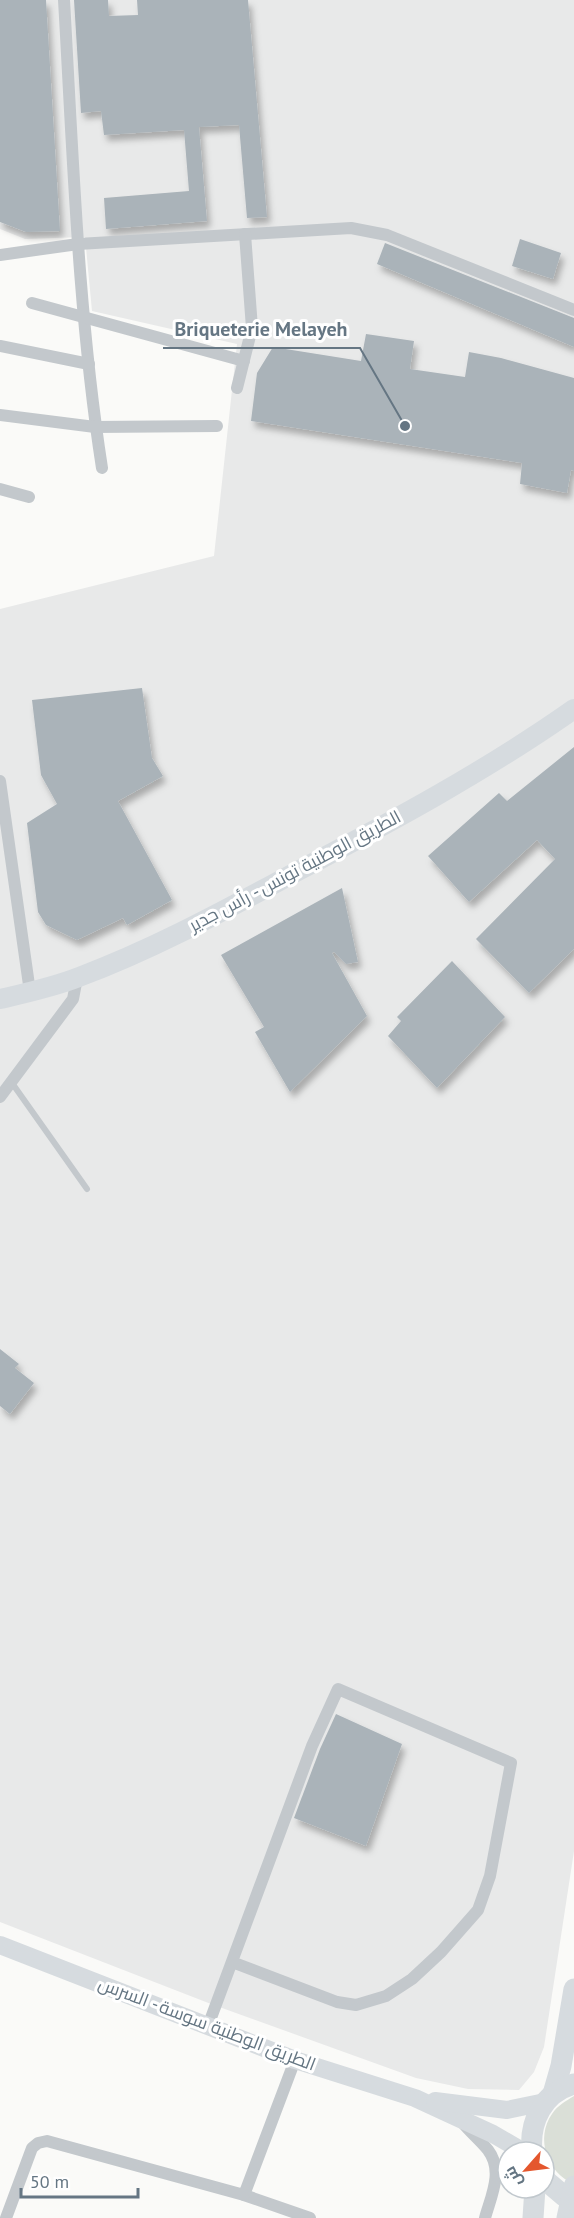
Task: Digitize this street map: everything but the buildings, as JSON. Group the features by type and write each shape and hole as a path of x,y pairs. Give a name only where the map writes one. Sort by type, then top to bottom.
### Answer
{"highway":[{"path":"531,2140 535,2119 549,2098 561,2066 574,1989"},
{"path":"549,2098 574,2084"},
{"path":"567,2218 574,2185"},
{"path":"556,2189 574,2200"},
{"path":"533,2218 535,2200"}],"main road":[{"name":"الطريق الوطنية تونس - رأس جدير","path":"0,999 77,978 153,946 457,784 526,742 574,709"},
{"name":"الطريق الوطنية سوسة - السرس","path":"0,1945 295,2060 415,2098 503,2140"},
{"name":"الطريق الوطنية سوسة - السرس","path":"415,2098 507,2110 549,2098"}],"street":[{"path":"64,0 78,244 95,427 102,468"},
{"path":"0,255 78,244 351,228 387,235 574,310"},
{"path":"237,388 252,328 245,234"},
{"path":"32,303 244,361"},
{"path":"0,346 89,364"},
{"path":"0,415 95,427 217,426"},
{"path":"0,489 29,497"},
{"path":"0,780 30,992"},
{"path":"0,1097 73,999 77,978"},
{"path":"208,2026 312,1746 338,1689 511,1763 490,1876 477,1910 441,1952 412,1979 387,1996 356,2005 337,2002 232,1962"},
{"path":"244,2195 295,2060"},
{"path":"459,2118 488,2150 495,2165 496,2178 484,2218"},
{"path":"6,2218 32,2148 47,2141 244,2195 310,2218"}],"lane":[{"path":"12,1083 87,1189"}],"shaded area":[{"path":"0,0 574,0 574,1851 544,2047 534,2072 519,2090 468,2089 416,2078 211,2004 0,1922 0,609 214,556 237,344 92,311 85,237 25,239 0,229"},
{"path":"574,2096 574,2184 556,2170 556,2140 544,2140 547,2123 559,2106"}],"place":[{"name":"Briqueterie Melayeh","path":"405,426"}]}
